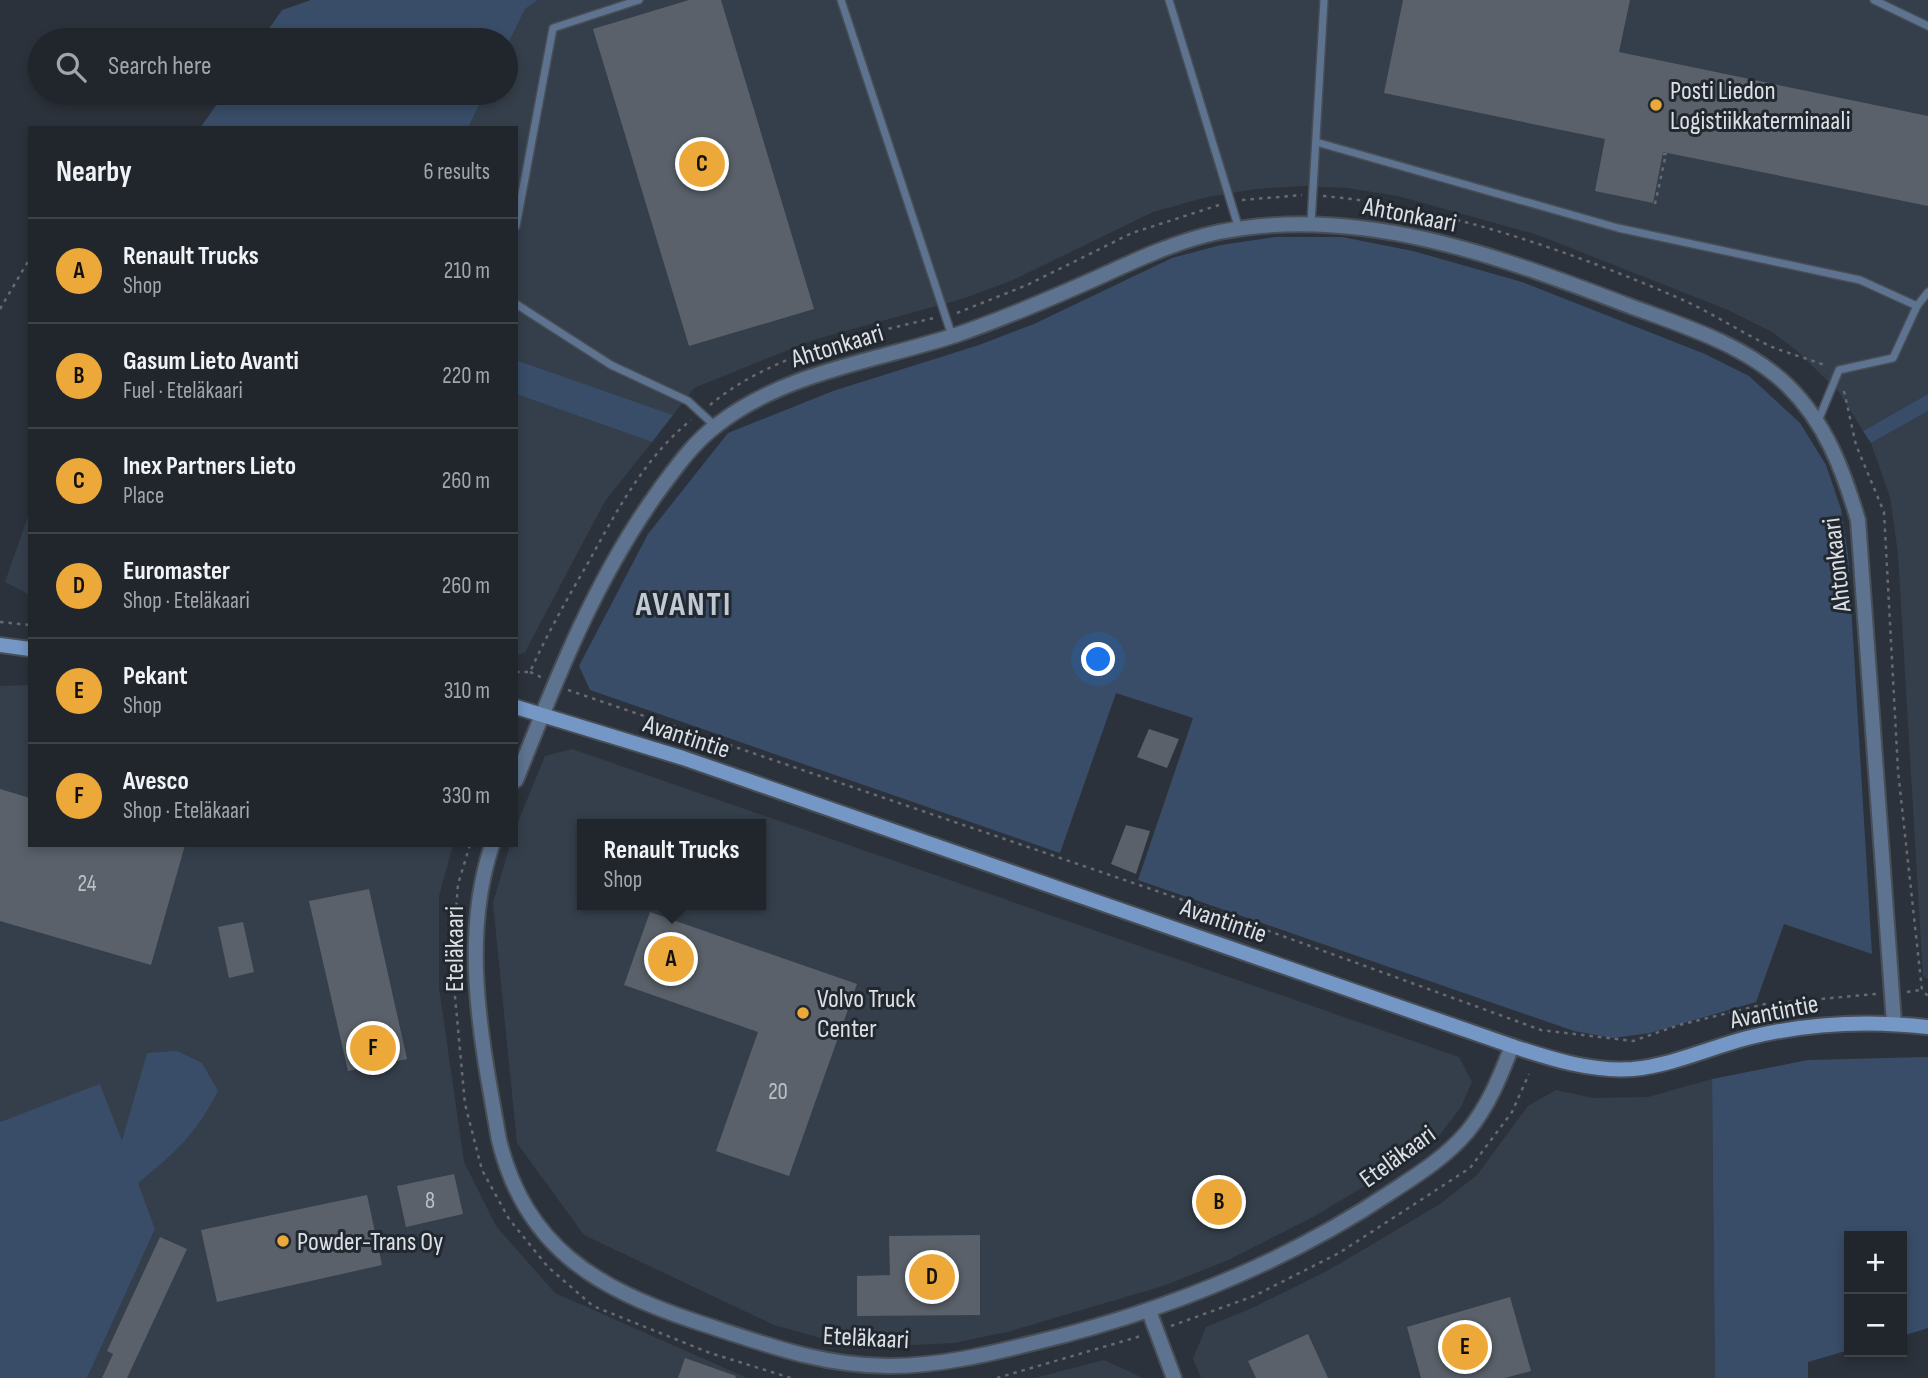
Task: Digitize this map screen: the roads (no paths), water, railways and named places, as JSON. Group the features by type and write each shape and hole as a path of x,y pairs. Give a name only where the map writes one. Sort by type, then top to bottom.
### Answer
{"street":[{"name":"Ahtonkaari","path":"541,716 590,605 665,482 694,445 740,409 785,387 952,336 1044,302 1183,241 1239,229 1311,223 1393,231 1500,259 1718,341 1759,365 1786,385 1818,422 1833,446 1858,520 1894,1023"},
{"path":"0,645 28,649"},
{"name":"Avantintie","path":"518,708 683,758 1512,1046 1572,1064 1634,1069 1670,1062 1745,1038 1791,1028 1850,1023 1894,1023 1928,1027"},
{"path":"518,775 541,716"},
{"name":"Eteläkaari","path":"491,847 477,898 474,934 475,981 505,1165 534,1220 556,1246 611,1290 649,1306 807,1359 840,1364 925,1365 974,1358 1149,1311 1310,1242 1422,1171 1448,1151 1474,1122 1497,1084 1512,1046"},
{"path":"1149,1311 1174,1378"}],"lane":[{"path":"518,215 553,28 639,0"},
{"path":"841,0 952,336"},
{"path":"1169,0 1239,229"},
{"path":"1311,223 1324,0"},
{"path":"1874,0 1928,26"},
{"path":"1316,142 1618,228 1860,281 1917,306"},
{"path":"1818,422 1839,370 1893,358 1917,306 1928,292"},
{"path":"518,305 611,365 688,401 715,426"}],"place":[{"name":"Posti Liedon Logistiikkaterminaali","path":"1656,105"},
{"name":"Inex Partners Lieto","path":"702,164"},
{"name":"Renault Trucks","path":"671,959"},
{"name":"Volvo Truck Center","path":"803,1013"},
{"name":"Avesco","path":"373,1048"},
{"name":"Gasum Lieto Avanti","path":"1219,1202"},
{"name":"Powder-Trans Oy","path":"283,1241"},
{"name":"Euromaster","path":"932,1277"},
{"name":"Pekant","path":"1465,1347"}],"district":[{"name":"AVANTI","path":"684,603"}]}
